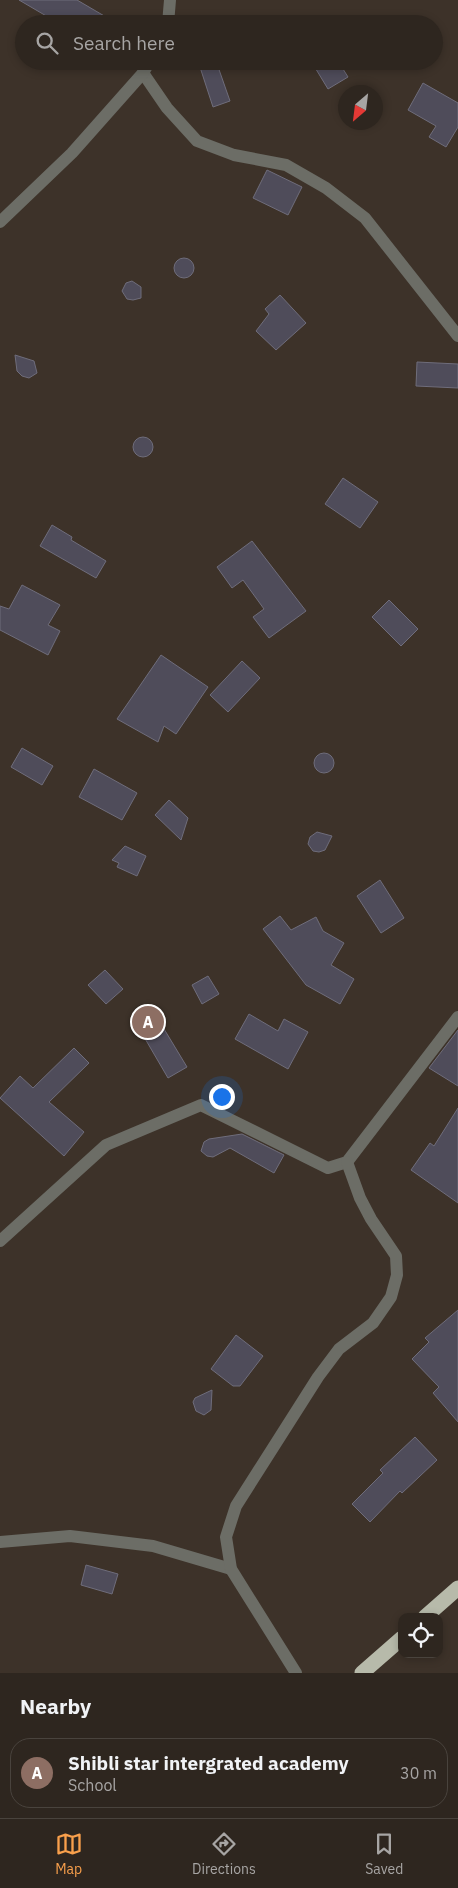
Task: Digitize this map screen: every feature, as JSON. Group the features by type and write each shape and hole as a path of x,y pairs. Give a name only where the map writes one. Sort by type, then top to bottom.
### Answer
{"highway":[{"path":"430,1613 458,1588"},
{"path":"362,1673 398,1642"}],"street":[{"path":"169,15 170,0"},
{"path":"0,222 72,153 145,70"},
{"path":"143,73 167,108 197,141 234,155 286,165 326,188 365,218 458,336"},
{"path":"0,1241 106,1146 201,1105 328,1168 347,1162 458,1016"},
{"path":"296,1673 231,1569 226,1537 236,1506 318,1377 340,1349 373,1323 391,1297 397,1275 396,1256 370,1219 347,1162"},
{"path":"0,1542 70,1536 153,1546 231,1569"}],"building":[{"path":"19,0 77,0 103,15 45,15"},
{"path":"201,70 219,70 230,101 213,107"},
{"path":"316,70 344,70 348,77 328,89"},
{"path":"423,83 458,103 458,127 446,147 429,137 436,126 408,110"},
{"path":"267,170 302,187 288,215 253,198"},
{"path":"184,258 191,261 194,268 191,275 184,278 177,275 174,268 177,261"},
{"path":"132,281 141,287 141,298 127,299 122,291 126,283"},
{"path":"280,295 306,323 276,350 256,331 269,314 265,309"},
{"path":"15,355 34,361 37,373 29,378 22,376 17,371"},
{"path":"417,362 458,364 458,388 416,386"},
{"path":"143,437 150,440 153,447 150,454 143,457 136,454 133,447 136,440"},
{"path":"343,478 378,502 360,528 325,504"},
{"path":"52,525 72,537 71,540 106,561 96,578 40,546"},
{"path":"252,541 306,611 269,638 253,617 264,609 243,580 232,588 217,567"},
{"path":"22,585 60,605 48,625 60,631 48,655 0,630 0,606 9,609"},
{"path":"389,600 418,629 401,646 372,617"},
{"path":"161,655 208,687 176,734 164,726 158,742 117,719"},
{"path":"242,661 260,678 228,712 210,695"},
{"path":"22,748 53,766 42,785 11,767"},
{"path":"324,753 331,756 334,763 331,770 324,773 317,770 314,763 317,756"},
{"path":"94,769 137,793 122,820 79,797"},
{"path":"169,800 188,818 181,840 155,815"},
{"path":"317,832 332,836 325,850 319,852 313,851 308,844 310,837"},
{"path":"125,846 146,856 137,876 117,867 119,863 112,860"},
{"path":"380,880 404,918 381,933 357,896"},
{"path":"280,916 291,930 316,917 323,931 344,943 331,965 354,979 340,1004 306,985 263,929"},
{"path":"105,970 123,989 106,1004 88,985"},
{"path":"208,976 219,994 202,1004 192,985"},
{"path":"249,1014 278,1031 284,1019 308,1032 288,1069 235,1039"},
{"path":"158,1019 187,1067 168,1078 140,1030"},
{"path":"458,1030 458,1086 429,1068"},
{"path":"74,1048 89,1063 49,1102 84,1132 64,1156 0,1098 20,1076 33,1088"},
{"path":"458,1108 458,1203 411,1170 430,1143 434,1146"},
{"path":"242,1134 284,1155 274,1173 230,1148 213,1157 207,1156 201,1151 204,1142 209,1139"},
{"path":"458,1310 458,1422 433,1393 439,1387 412,1359 429,1342 425,1338"},
{"path":"236,1335 263,1356 240,1386 233,1386 211,1369"},
{"path":"212,1390 211,1410 204,1415 196,1411 193,1402 195,1398"},
{"path":"415,1437 437,1460 402,1493 400,1491 370,1522 352,1504 383,1473 380,1470"},
{"path":"86,1565 118,1574 112,1594 81,1585"}],"place":[{"name":"Shibli star intergrated academy","path":"148,1022"}]}
